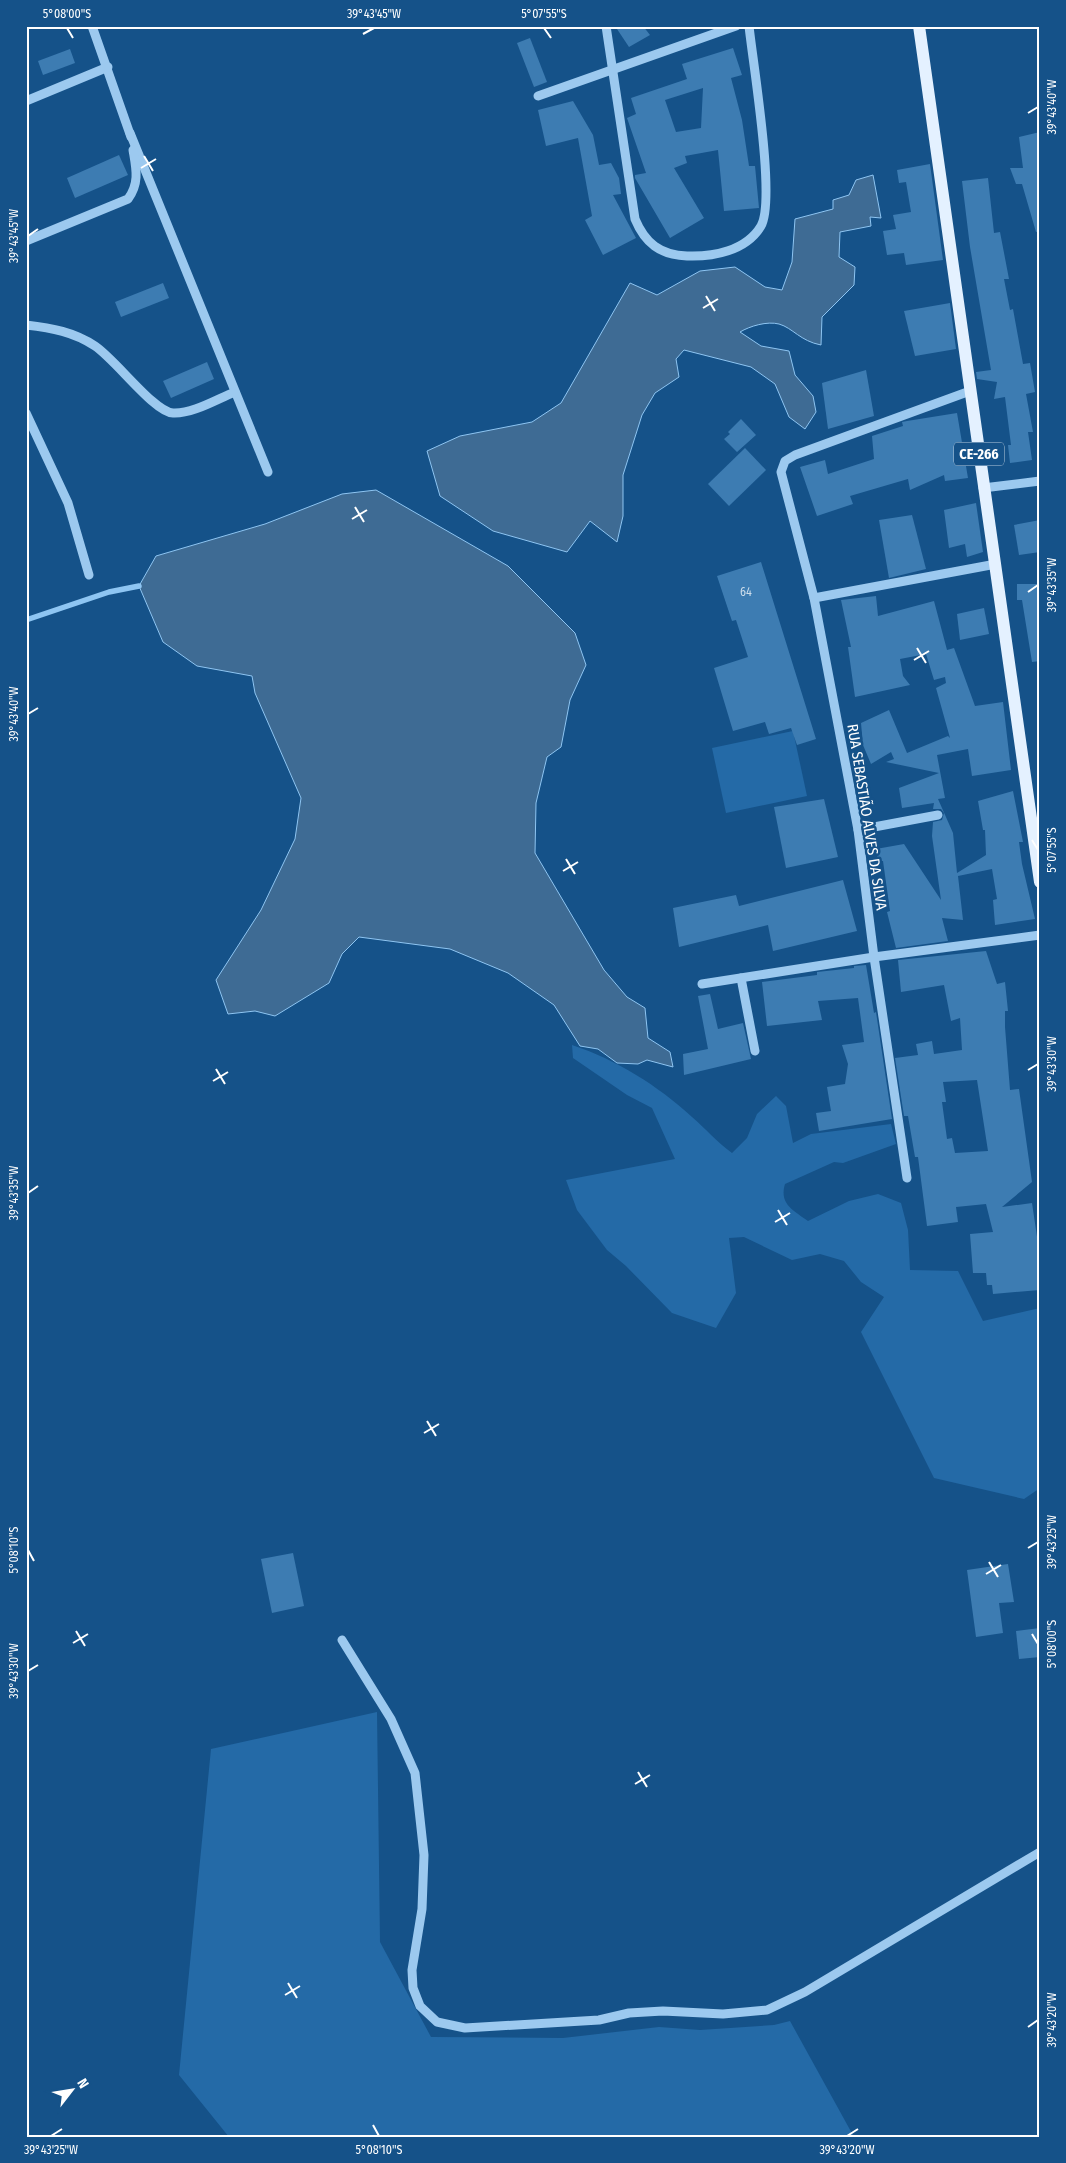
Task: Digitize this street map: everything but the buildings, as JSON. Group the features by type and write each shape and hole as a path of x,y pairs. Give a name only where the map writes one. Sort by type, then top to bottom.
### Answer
{"main road":[{"name":"CE-266","path":"919,26 1040,882"}],"street":[{"path":"92,26 108,66 130,132 268,472"},
{"path":"606,26 636,219 647,241 666,253 695,256 730,250 748,240 762,224 766,207 767,183 749,26"},
{"path":"538,96 736,26"},
{"path":"26,101 108,66"},
{"path":"26,241 128,199 134,190 137,173 130,132"},
{"path":"26,325 65,331 96,347 120,368 158,408 167,412 188,411 235,392"},
{"name":"RUA SEBASTIÃO ALVES DA SILVA","path":"907,1178 874,957 858,830 814,598 781,472 783,464 789,458 808,449 970,392"},
{"path":"26,413 68,503 89,575"},
{"path":"983,488 1040,481"},
{"path":"814,598 996,564"},
{"path":"858,830 938,815"},
{"path":"702,984 874,957 1040,934"},
{"path":"741,978 754,1051"},
{"path":"342,1640 390,1718 415,1772 424,1855 422,1909 412,1970 413,1988 420,2006 437,2022 465,2028 599,2020 630,2013 663,2011 723,2014 767,2010 805,1992 1040,1852"}],"shaded area":[{"path":"873,175 881,218 870,217 871,226 840,232 839,257 855,267 854,285 822,317 821,345 808,341 784,326 774,323 759,325 740,332 761,346 789,351 795,375 813,396 816,412 805,429 789,417 775,384 751,367 684,350 676,359 679,377 655,393 642,415 623,475 623,516 617,542 590,521 567,552 493,531 440,496 427,451 460,436 532,422 561,403 630,283 657,295 700,271 735,267 765,287 782,290 792,262 795,219 833,209 833,200 849,195 856,180"},
{"path":"376,490 508,566 575,633 586,665 570,700 561,747 547,757 536,803 535,853 604,970 627,997 645,1008 648,1038 670,1052 673,1067 647,1060 638,1064 617,1063 598,1049 580,1046 554,1005 508,973 450,949 359,937 342,954 329,983 275,1016 255,1011 228,1014 216,980 261,910 295,839 301,798 255,693 252,676 197,666 163,642 139,586 156,556 265,524 342,494"},
{"path":"793,731 807,796 726,813 712,748"},
{"path":"572,1045 605,1058 651,1084 679,1105 732,1153 747,1138 757,1114 776,1096 786,1106 793,1143 811,1134 891,1124 896,1144 843,1163 834,1162 785,1184 784,1197 786,1202 808,1221 849,1201 878,1194 901,1203 908,1230 910,1270 958,1271 983,1321 1040,1308 1040,1488 1024,1499 934,1478 861,1332 884,1297 861,1282 844,1261 820,1254 792,1260 744,1237 729,1238 736,1293 716,1328 672,1313 626,1266 607,1250 577,1210 566,1180 675,1159 652,1108 627,1095 573,1058"},
{"path":"377,1712 380,1942 431,2037 563,2038 659,2027 700,2030 774,2025 790,2021 854,2137 229,2137 179,2075 211,1749"}],"waterway":[{"path":"26,620 109,592 139,586"}]}
